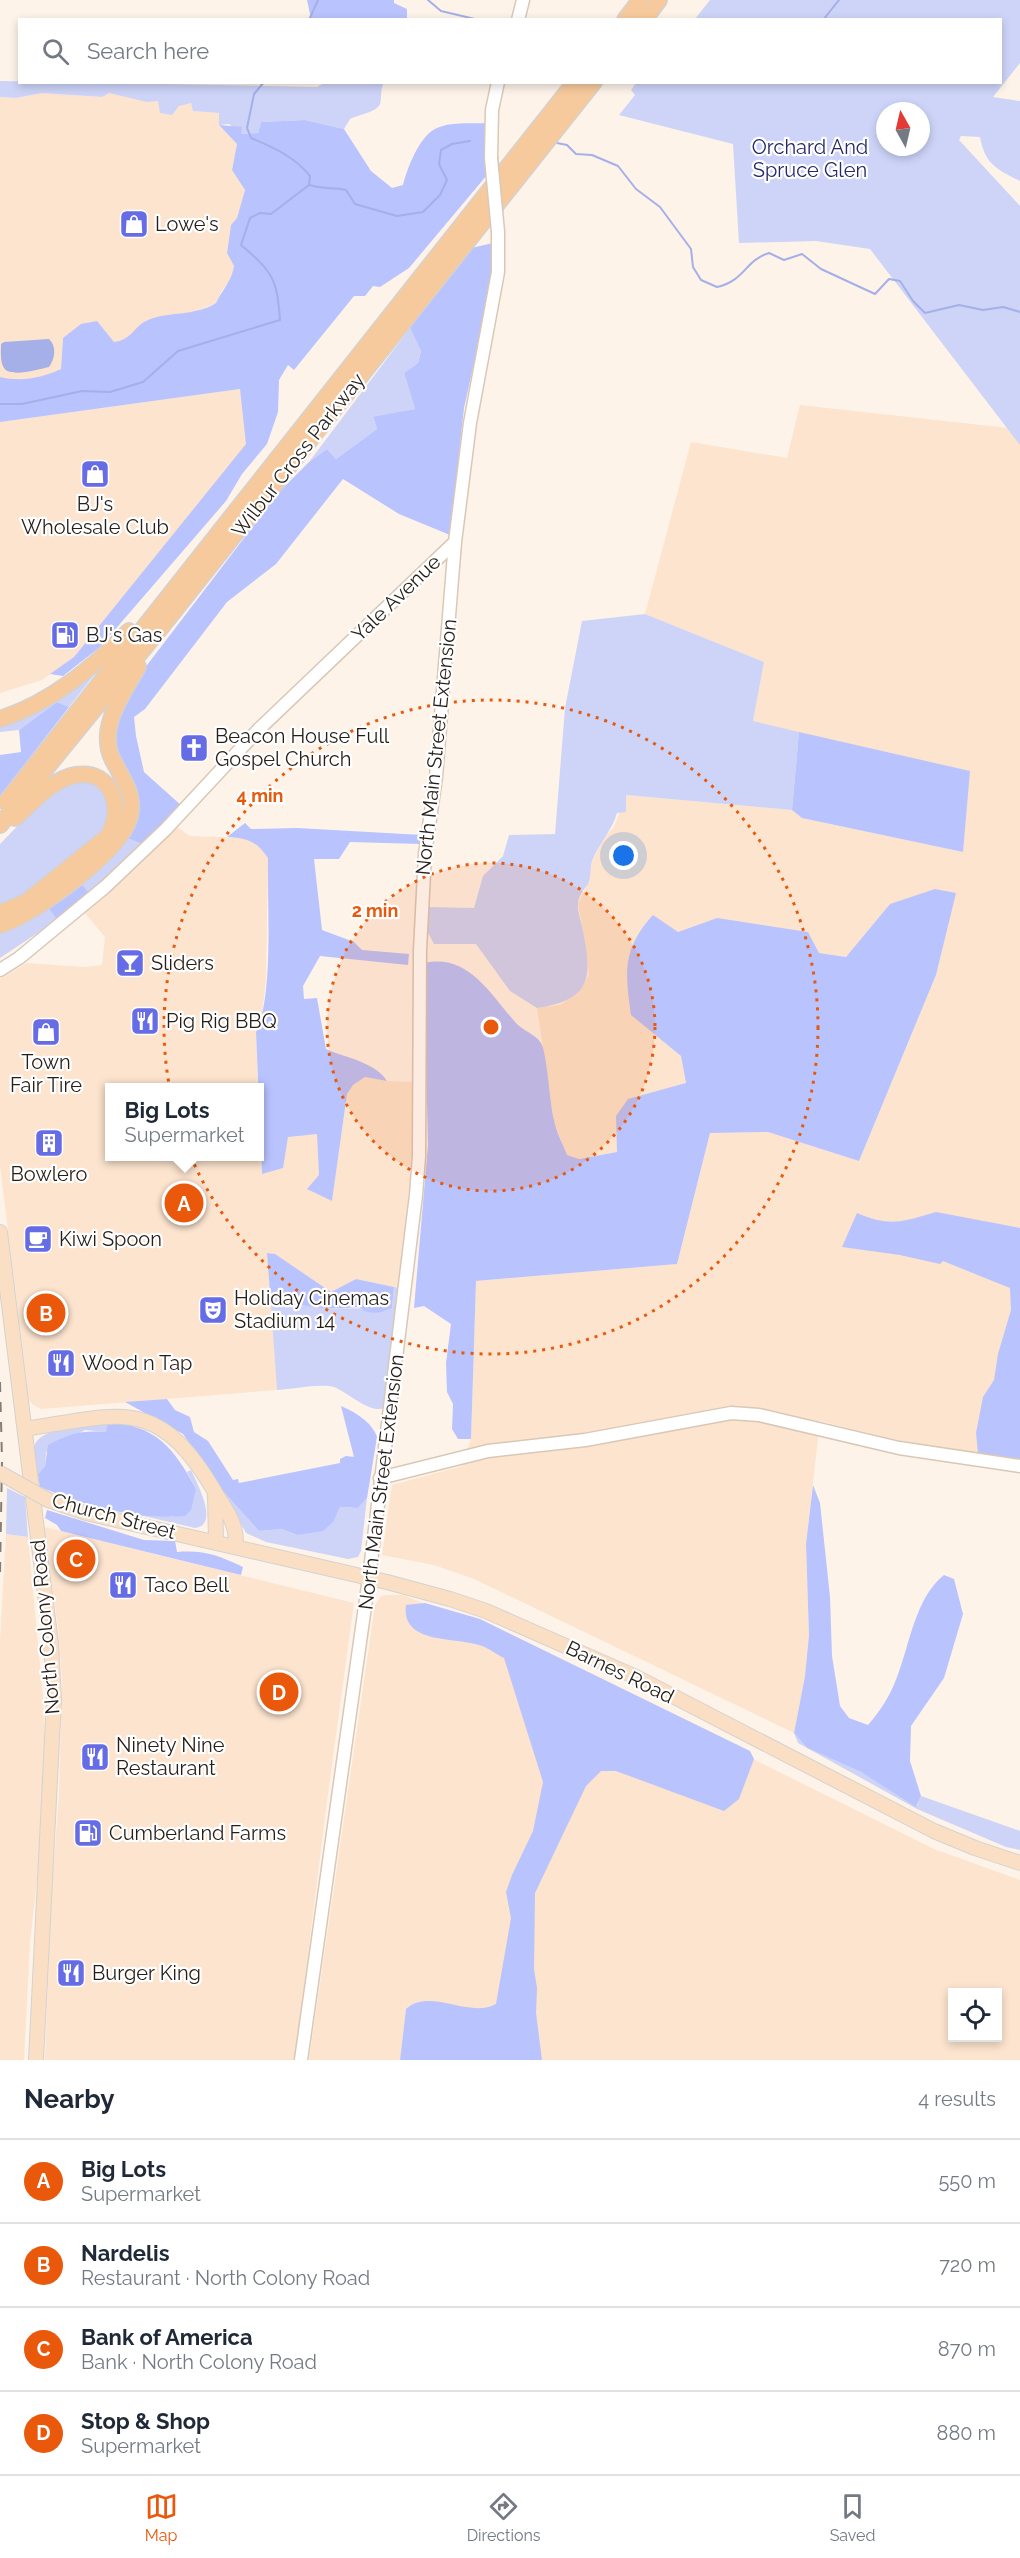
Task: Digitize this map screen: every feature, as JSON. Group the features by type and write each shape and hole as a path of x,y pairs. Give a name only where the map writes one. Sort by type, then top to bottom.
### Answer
{"highway":[{"path":"626,18 640,0"},
{"path":"646,18 659,0"},
{"name":"Wilbur Cross Parkway","path":"0,825 573,84"},
{"name":"Wilbur Cross Parkway","path":"0,809 592,84"},
{"path":"0,719 48,698 104,655 216,547"},
{"path":"0,925 20,918 44,903 111,849 125,831 130,821 131,802 129,792 107,747 107,731 139,666 216,547"},
{"path":"0,833 49,789 76,775 86,775 102,782 109,788 116,804 115,822 107,837 26,902 0,913"}],"main road":[{"name":"North Colony Road","path":"0,1232 51,1643 54,1699 36,2060"},
{"path":"25,1429 109,1415 144,1420 171,1436 187,1450 207,1477 215,1494 234,1522 236,1546"},
{"name":"Church Street","path":"0,1473 48,1500 86,1513 199,1538"},
{"path":"215,1494 216,1541"},
{"name":"Barnes Road","path":"199,1538 450,1599 533,1630 636,1677 934,1831 1020,1863"}],"street":[{"path":"518,18 523,0"},
{"name":"Yale Avenue","path":"0,970 27,951 126,867 166,829 258,730 455,542 474,400 498,272 498,232 490,129 498,84"},
{"name":"North Main Street Extension","path":"301,2060 369,1578 419,1156 424,854 436,777 455,542"},
{"path":"380,1478 488,1451 585,1440 731,1413 759,1415 938,1455 1020,1466"}],"shaded area":[{"path":"307,0 394,0 394,3 407,9 407,18 311,18"},
{"path":"42,93 101,97 109,93 179,105 191,103 194,111 219,113 219,125 237,144 232,170 245,190 237,218 231,225 227,253 234,266 232,279 222,290 216,303 194,312 147,320 123,341 114,342 97,322 63,338 61,369 44,376 16,381 0,377 0,97 16,98"},
{"path":"305,120 344,129 371,171 392,188 403,185 419,146 429,133 441,126 486,123 487,175 409,268 380,287 373,286 365,296 354,296 294,370 288,365 279,380 278,412 267,444 242,474 226,501 100,647 63,676 50,674 74,657 246,444 240,389 0,422 0,377 31,378 61,369 63,338 81,324 97,321 114,342 125,339 148,320 199,310 216,303 233,271 234,266 227,253 231,225 237,218 245,190 232,170 237,144 219,125 242,127 241,134 258,133 261,122"},
{"path":"493,243 494,274 464,408 450,535 399,514 343,479 276,564 227,602 145,709 134,717 144,772 183,807 142,844 124,837 134,815 137,798 132,782 115,750 113,734 122,706 141,673 280,491 309,462 327,449 336,459 377,429 373,417 415,409 404,373 418,363 421,351 410,328 467,249"},
{"path":"49,339 52,342 54,353 49,367 19,373 7,371 4,368 1,344 4,342"},
{"path":"240,389 247,444 74,657 42,680 0,693 0,422"},
{"path":"800,405 1008,428 1020,445 1020,1459 918,1445 820,1421 806,1544 809,1635 805,1676 794,1733 474,1579 434,1565 382,1555 392,1485 462,1466 471,1439 476,1281 677,1264 710,1133 768,1132 859,1161 936,975 955,893 890,904 846,957 819,953 717,918 678,932 631,1015 681,1056 686,1084 616,1116 618,1152 579,1159 567,1155 554,1122 537,1008 560,1005 577,994 589,975 578,904 588,883 592,862 603,839 614,827 626,795 792,810 802,818 963,852 969,771 753,722 764,662 645,614 691,442 787,458"},
{"path":"57,702 69,707 0,796 0,755 21,752 19,730"},
{"path":"799,732 970,771 963,852 802,818 792,810"},
{"path":"245,823 251,829 297,828 422,835 421,844 350,842 339,859 314,859 322,930 354,942 362,950 409,954 408,965 320,956 303,986 304,999 317,998 326,1049 368,1065 387,1081 365,1077 353,1085 347,1094 332,1201 307,1189 319,1175 317,1134 288,1137 283,1168 262,1174 264,1083 258,1083 256,1032 262,1016 267,973 268,858 251,842 227,837"},
{"path":"176,826 190,836 246,838 260,846 268,858 266,979 261,1022 256,1033 258,1083 105,1083 105,1161 261,1161 262,1174 288,1136 318,1134 319,1175 332,1201 347,1094 353,1085 365,1077 415,1082 411,1169 399,1288 356,1279 331,1292 275,1255 268,1253 277,1390 41,1409 29,1400 0,1166 0,979 27,963 83,967 102,965 105,937 84,912"},
{"path":"72,883 83,886 90,894 57,920 46,905"},
{"path":"935,889 956,893 936,975 859,1161 768,1132 710,1133 677,1264 476,1281 471,1439 458,1439 452,1429 453,1404 447,1392 446,1363 451,1324 424,1306 414,1308 428,1145 425,963 454,964 466,970 488,989 519,1026 541,1043 556,1129 567,1155 579,1159 617,1152 616,1116 628,1099 686,1083 681,1056 631,1015 628,962 636,939 653,915 678,932 717,918 808,932 819,953 846,957 890,904"},
{"path":"936,1212 1020,1228 1020,1459 978,1453 976,1433 983,1397 994,1380 998,1354 1011,1310 1010,1288 943,1261 940,1264 900,1255 842,1247 857,1213 878,1220 896,1222"},
{"path":"267,1253 275,1254 331,1292 356,1279 394,1287 392,1308 371,1313 359,1307 313,1307 279,1298 270,1292"},
{"path":"167,1399 175,1410 190,1417 194,1432 208,1441 233,1480 238,1479 239,1483 340,1463 340,1459 346,1456 354,1457 341,1406 346,1408 367,1422 377,1437 367,1498 358,1508 340,1507 334,1521 323,1531 297,1535 282,1529 259,1531 221,1489 183,1434 125,1402"},
{"path":"107,1422 138,1428 162,1441 171,1451 196,1489 191,1510 185,1516 129,1514 93,1506 40,1487 38,1474 45,1466 48,1445 76,1434 106,1432"},
{"path":"813,1485 820,1503 830,1597 832,1656 840,1706 849,1718 868,1725 877,1714 894,1684 914,1622 926,1596 944,1575 954,1579 963,1614 944,1678 911,1726 910,1761 921,1796 916,1807 861,1772 807,1748 794,1733 805,1676 809,1635 806,1544"},
{"path":"47,1510 144,1540 175,1541 177,1552 218,1556 243,1567 241,1575 61,1531 57,1525 45,1518"},
{"path":"44,1527 354,1603 295,2060 45,2060 51,1902 59,1793 62,1680 58,1627"},
{"path":"6,1534 28,1537 45,1739 41,1843 30,1942 24,2060 0,2060 0,1640"},
{"path":"404,1595 608,1687 934,1849 1020,1880 1020,2060 516,2060 406,2009 400,2060 309,2060 375,1605 381,1596"},
{"path":"425,1603 480,1619 750,1751 754,1759 739,1799 724,1811 616,1771 601,1771 586,1786 535,1893 534,1969 537,1988 536,2013 542,2060 400,2060 406,2009 416,2003 438,2002 474,2008 485,2008 496,2004 511,1918 506,1892 533,1831 543,1782 504,1658 479,1645 420,1633 412,1627 407,1618 406,1605"}],"green space":[{"name":"Orchard And Spruce Glen","path":"710,0 1020,0 1020,63 993,97 1020,101 1020,181 993,165 985,154 980,137 961,136 959,140 1020,206 1020,445 870,249 816,241 739,243 733,144 619,115 635,95 631,90 635,84 1002,84 1002,18 696,18"},
{"path":"0,81 18,81 18,84 317,87 322,84 383,85 381,102 378,107 350,119 344,129 305,120 261,122 258,133 241,134 229,124 219,125 219,113 193,111 191,103 179,106 172,115 160,113 158,101 147,102 109,93 102,97 42,93 16,98 0,97"},
{"path":"410,328 421,351 418,363 404,373 415,409 373,418 377,429 336,459 327,449 309,462"},
{"path":"645,614 764,662 753,721 799,732 792,810 626,795 626,812 617,813 612,826 598,848 592,861 588,884 578,901 586,948 587,974 584,984 568,999 537,1008 510,991 476,944 434,944 426,929 427,907 474,908 483,876 503,856 509,835 555,834 565,708 582,621"},
{"path":"105,661 69,707 57,702 19,730 0,732 0,727 29,716 56,700"},
{"path":"66,782 98,782 111,798 107,830 26,894 0,908 0,844 37,806"},
{"path":"124,837 142,844 90,894 72,883"},
{"path":"46,905 57,920 0,958 0,927"},
{"path":"394,1287 399,1288 384,1408 366,1406 329,1386 277,1390 270,1292 297,1304 312,1307 392,1308"},
{"path":"107,1422 106,1432 85,1430 46,1452 45,1466 38,1474 40,1487 37,1485 34,1447 38,1440 65,1428"},
{"path":"191,1470 205,1503 206,1520 202,1525 195,1528 131,1513 174,1517 196,1489 187,1472"},
{"path":"7,1488 25,1497 28,1537 6,1534"},
{"path":"221,1489 259,1531 282,1529 297,1535 334,1521 340,1507 358,1508 367,1498 361,1551 358,1557 348,1559 266,1542 246,1533"},
{"path":"794,1733 807,1748 798,1743"},
{"path":"807,1748 861,1772 917,1806 921,1796 1020,1831 1020,1850 1006,1847 917,1809"}],"waterway":[{"path":"310,18 318,0"},
{"path":"428,0 441,11 471,18"},
{"path":"825,18 839,0"},
{"path":"0,404 22,404 82,391 110,392 143,382 178,351 280,320 275,285 271,277 260,262 241,245 250,218 260,213 271,214 309,185 310,176 291,158 251,138 247,128 254,94 262,84"},
{"path":"309,185 346,190 355,204 397,216 423,212 440,195 447,180 439,164 441,150 452,144 470,141"},
{"path":"557,143 567,145 576,154 592,155 618,166 636,189 660,207 691,249 693,267 701,280 717,287 734,280 761,256 769,253 784,260 802,254 821,269 875,294 889,279 900,281 913,301 925,313 959,305 983,310 1003,307 1020,312"}],"railway":[{"path":"0,1382 2,1460 0,1574"}],"place":[{"name":"Lowe's","path":"134,224"},
{"name":"BJ's Wholesale Club","path":"95,474"},
{"name":"BJ's Gas","path":"65,635"},
{"name":"Beacon House Full Gospel Church","path":"194,748"},
{"name":"Sliders","path":"130,963"},
{"name":"Pig Rig BBQ","path":"145,1021"},
{"name":"Town Fair Tire","path":"46,1032"},
{"name":"Bowlero","path":"49,1143"},
{"name":"Big Lots","path":"184,1203"},
{"name":"Kiwi Spoon","path":"38,1239"},
{"name":"Holiday Cinemas Stadium 14","path":"213,1310"},
{"name":"Nardelis","path":"46,1313"},
{"name":"Wood n Tap","path":"61,1363"},
{"name":"Bank of America","path":"76,1559"},
{"name":"Taco Bell","path":"123,1585"},
{"name":"Stop & Shop","path":"279,1692"},
{"name":"Ninety Nine Restaurant","path":"95,1757"},
{"name":"Cumberland Farms","path":"88,1833"},
{"name":"Burger King","path":"71,1973"}]}
